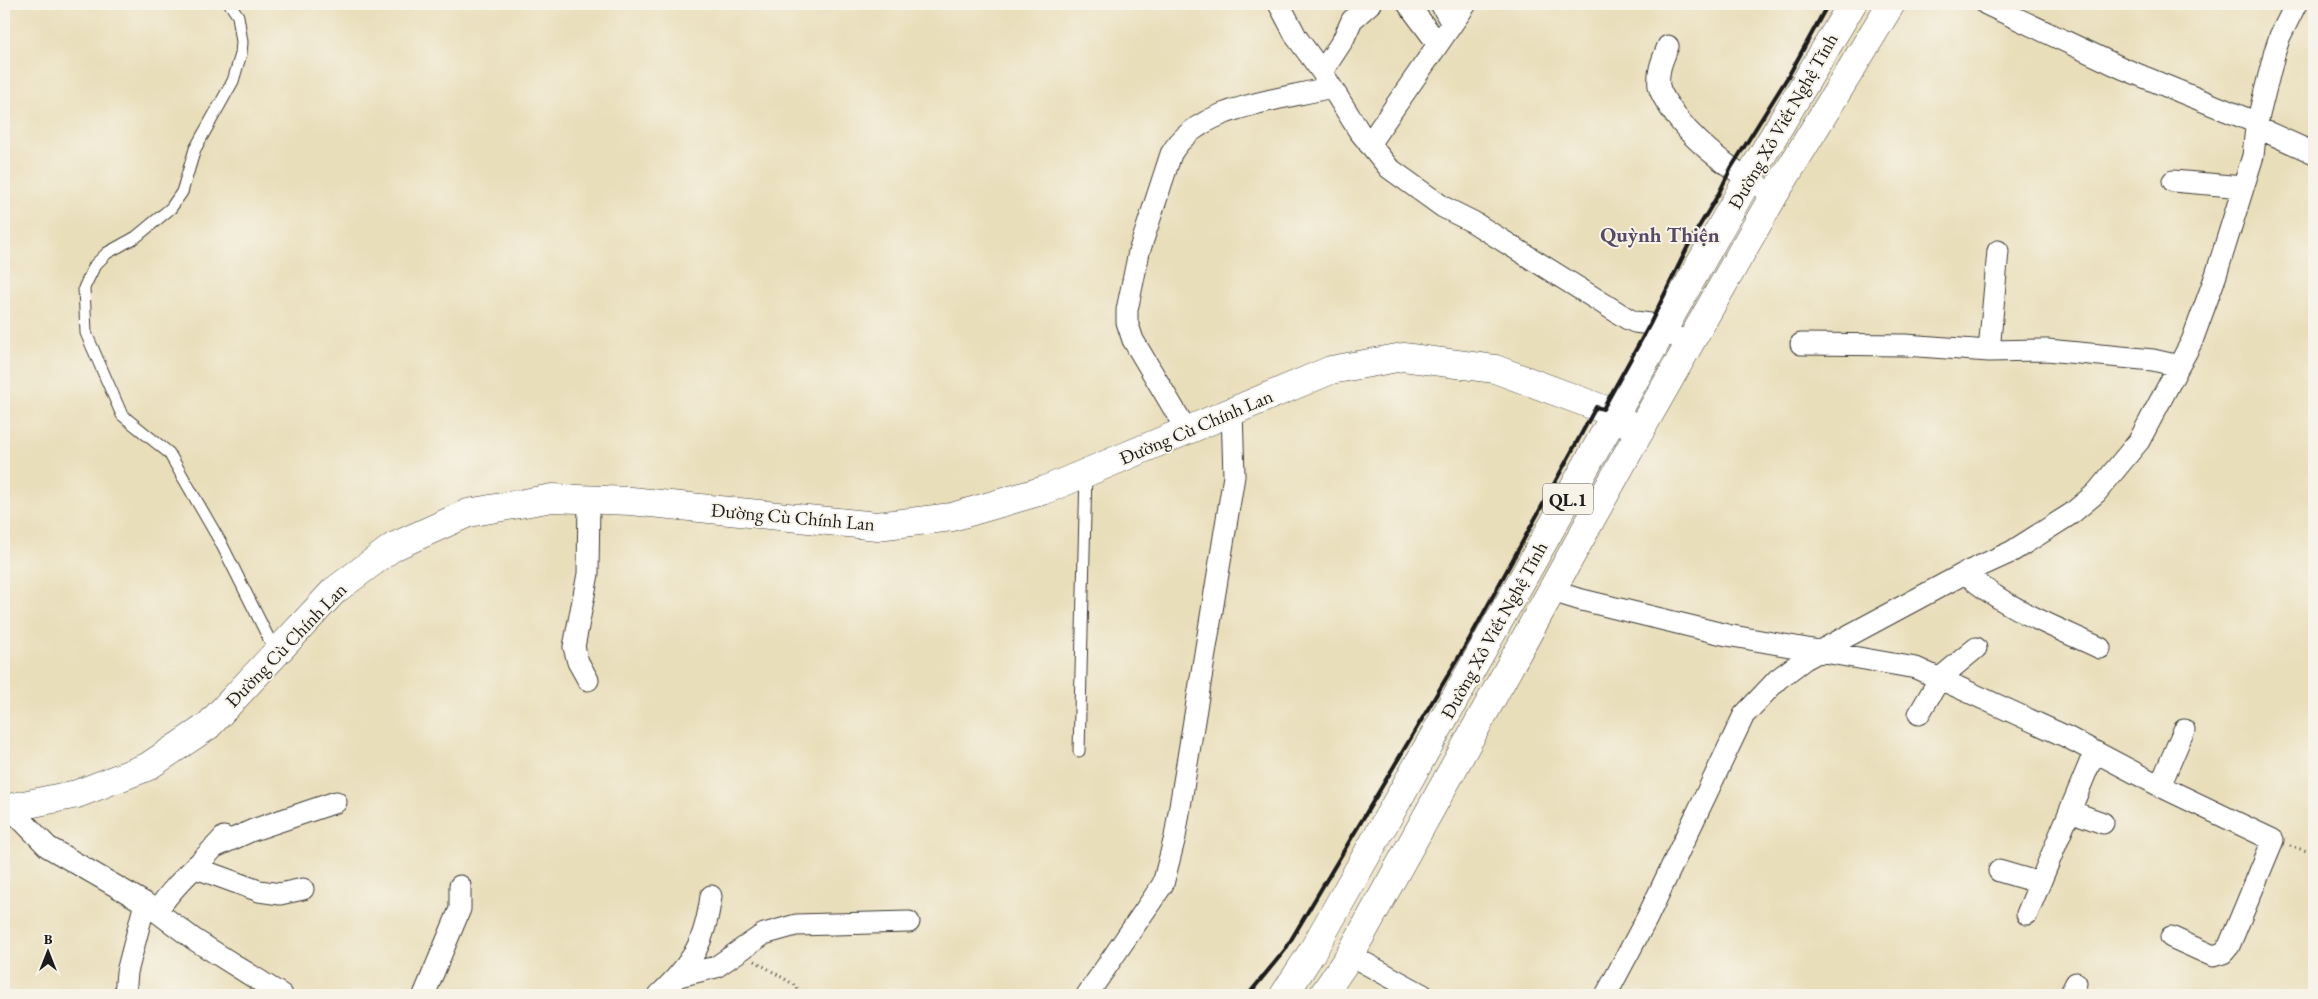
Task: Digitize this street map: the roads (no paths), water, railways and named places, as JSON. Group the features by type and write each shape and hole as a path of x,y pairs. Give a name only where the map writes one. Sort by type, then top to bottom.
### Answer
{"main road":[{"name":"Đường Xô Viết Nghệ Tĩnh","path":"1284,995 1317,943 1748,179 1852,4"},
{"name":"Đường Xô Viết Nghệ Tĩnh","path":"1323,995 1350,955 1640,430 1774,195 1891,4"},
{"name":"Đường Cù Chính Lan","path":"7,809 77,794 147,767 208,726 334,592 393,547 468,513 552,498 631,501 877,526 952,517 1045,490 1331,370 1403,357 1495,369 1615,416 1640,430"}],"street":[{"path":"1279,4 1297,38 1369,144 1389,168 1443,207 1473,222 1628,319 1663,330 1690,344"},
{"path":"1342,4 1350,24"},
{"path":"1327,80 1350,24 1366,5 1370,4"},
{"path":"1408,4 1438,44"},
{"path":"1441,4 1452,24"},
{"path":"1369,144 1466,4"},
{"path":"1986,4 2122,68 2314,152"},
{"path":"1606,995 1647,918 1744,715 1778,679 1805,659 1965,573 2011,552 2071,514 2096,492 2139,441 2192,341 2210,292 2253,156 2256,125 2280,36 2296,4"},
{"path":"1668,46 1659,71 1658,81 1659,89 1673,112 1698,141 1731,168 1774,195"},
{"path":"1187,430 1133,340 1127,322 1127,310 1139,252 1171,154 1178,142 1212,118 1327,80"},
{"path":"2174,181 2243,187"},
{"path":"1989,350 1998,251"},
{"path":"1801,344 1905,345 1989,350 2078,352 2153,360 2179,366"},
{"path":"1087,995 1164,884 1175,837 1234,476 1232,411"},
{"path":"588,680 578,662 574,647 588,574 589,500"},
{"path":"1965,573 1983,589 2017,609 2100,648"},
{"path":"1552,591 1578,600 1727,635 1916,668 2067,737 2094,753 2273,840 2229,946 2223,953 2213,956 2171,937"},
{"path":"1919,714 1940,678 1976,648"},
{"path":"2160,786 2184,730"},
{"path":"2027,914 2094,753"},
{"path":"215,847 253,830 336,802"},
{"path":"7,809 48,847 151,907 195,940 282,995"},
{"path":"2070,812 2103,823"},
{"path":"125,995 127,972 151,907 196,868 233,828 234,823"},
{"path":"196,868 259,892 280,894 303,888"},
{"path":"1999,870 2040,883"},
{"path":"424,995 460,909 460,886"},
{"path":"659,995 679,976 688,964 707,924 711,896"},
{"path":"679,976 716,967 764,934 796,925 909,922"},
{"path":"1350,955 1423,995"}],"lane":[{"path":"230,4 238,16 242,42 242,54 233,81 195,148 182,192 171,208 136,237 108,253 95,265 84,288 86,333 122,415 169,453 221,543 276,654"},
{"path":"1079,751 1086,473"}],"railway":[{"path":"1248,995 1285,950 1470,638 1596,407 1603,409 1650,324 1691,240 1718,195 1731,168 1789,75 1828,4"}],"district":[{"name":"Quỳnh Thiện","path":"1660,234"}]}
